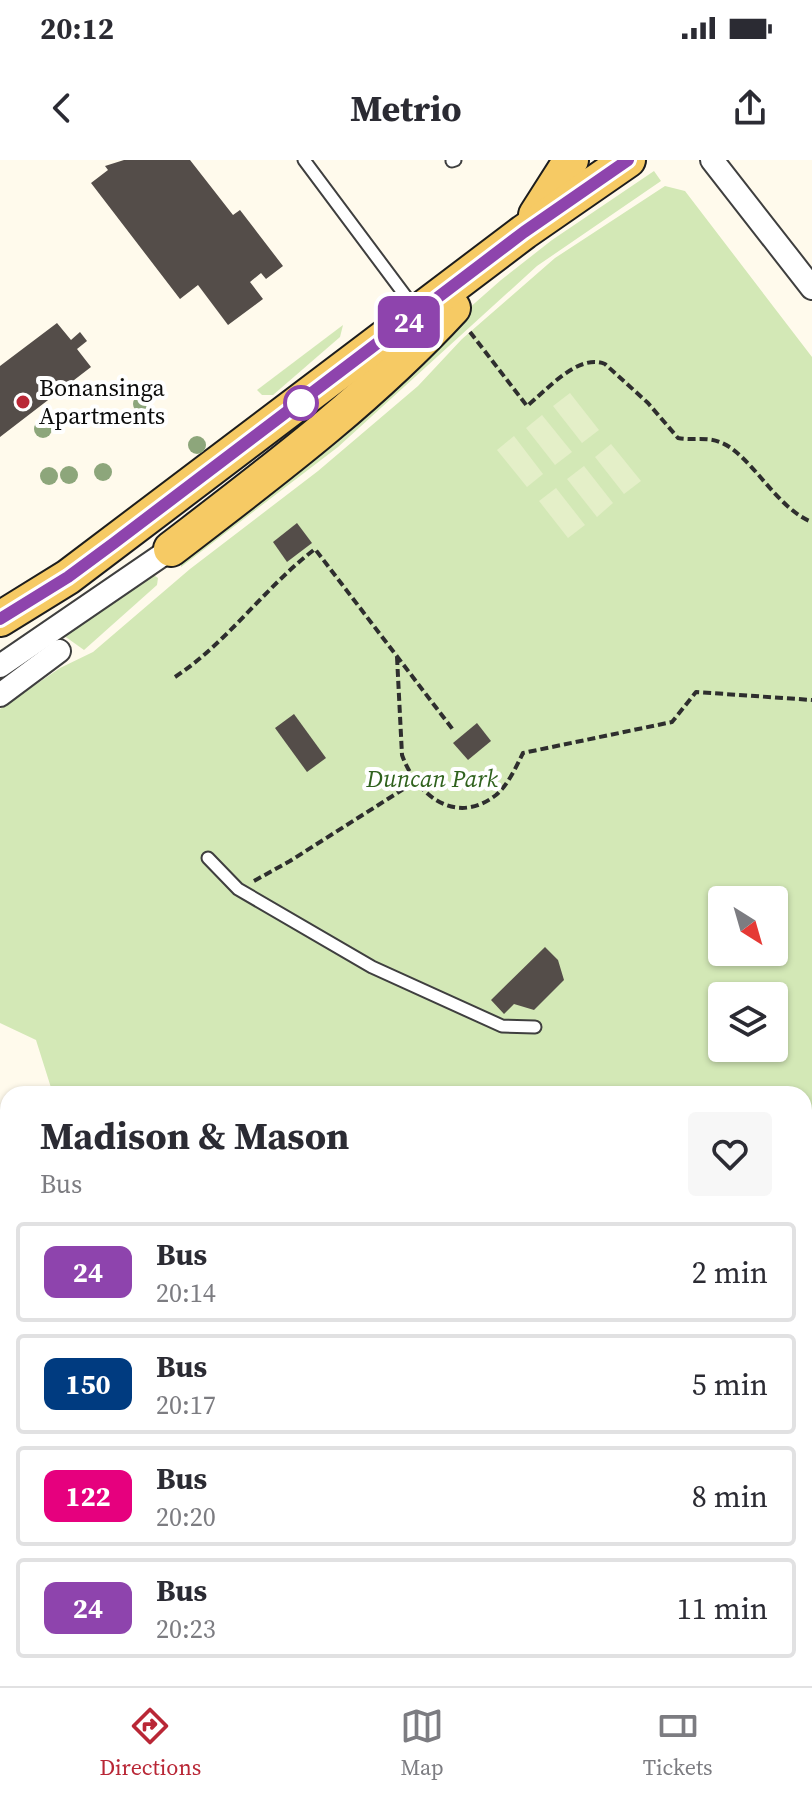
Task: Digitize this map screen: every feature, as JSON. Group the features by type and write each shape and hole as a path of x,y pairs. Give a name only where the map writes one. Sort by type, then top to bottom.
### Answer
{"main road":[{"path":"171,549 354,407 410,355 524,232 571,160"},
{"path":"0,619 80,569 524,232 628,160"}],"street":[{"path":"712,160 812,288"},
{"path":"0,666 171,549"},
{"path":"0,695 59,651"}],"lane":[{"path":"304,160 419,314"},
{"path":"208,858 238,889 327,942 408,984 502,1026 535,1027"}],"path":[{"path":"468,330 527,406 582,364 597,360 648,403 678,438 701,438 726,444 793,509 812,522"},
{"path":"175,677 205,658 294,565 315,549 454,731"},
{"path":"397,657 402,755 414,782 435,801 453,807 467,806 497,794 523,753 672,722 696,692 812,700"},
{"path":"238,889 290,861 414,782"}],"green space":[{"path":"654,171 661,181 537,266 338,447 181,567 181,562 501,280 552,240"},
{"name":"Duncan Park","path":"665,186 685,191 812,357 812,1086 50,1086 36,1040 0,1023 0,709 60,668 93,652 190,569 318,471 418,386 462,339 555,258"},
{"path":"343,325 340,337 273,395 262,395 257,390"},
{"path":"570,393 599,430 582,443 553,406"},
{"path":"542,415 572,452 555,465 526,428"},
{"path":"514,436 543,474 527,487 497,450"},
{"path":"611,444 641,481 624,494 595,457"},
{"path":"584,466 613,503 597,517 567,479"},
{"path":"556,488 585,525 568,538 539,501"},
{"path":"152,574 158,578 157,585 84,650 63,635"}],"building":[{"path":"124,160 190,160 233,215 240,210 283,266 266,279 261,273 250,282 263,299 228,325 198,285 180,299 91,183 108,170 105,166"},
{"name":"Bonansinga Apartments","path":"57,323 71,340 80,332 87,341 77,349 91,367 0,437 0,366"},
{"path":"297,523 312,543 287,562 273,542"},
{"path":"294,714 326,758 307,772 275,728"},
{"path":"477,723 491,741 468,760 453,743"},
{"path":"545,947 558,960 564,980 534,1010 514,1004 504,1014 491,1000"}],"bus line":[{"name":"24","path":"0,619 68,577 160,510 524,232 628,160"}],"place":[{"name":"Bonansinga Apartments","path":"23,402"}]}
